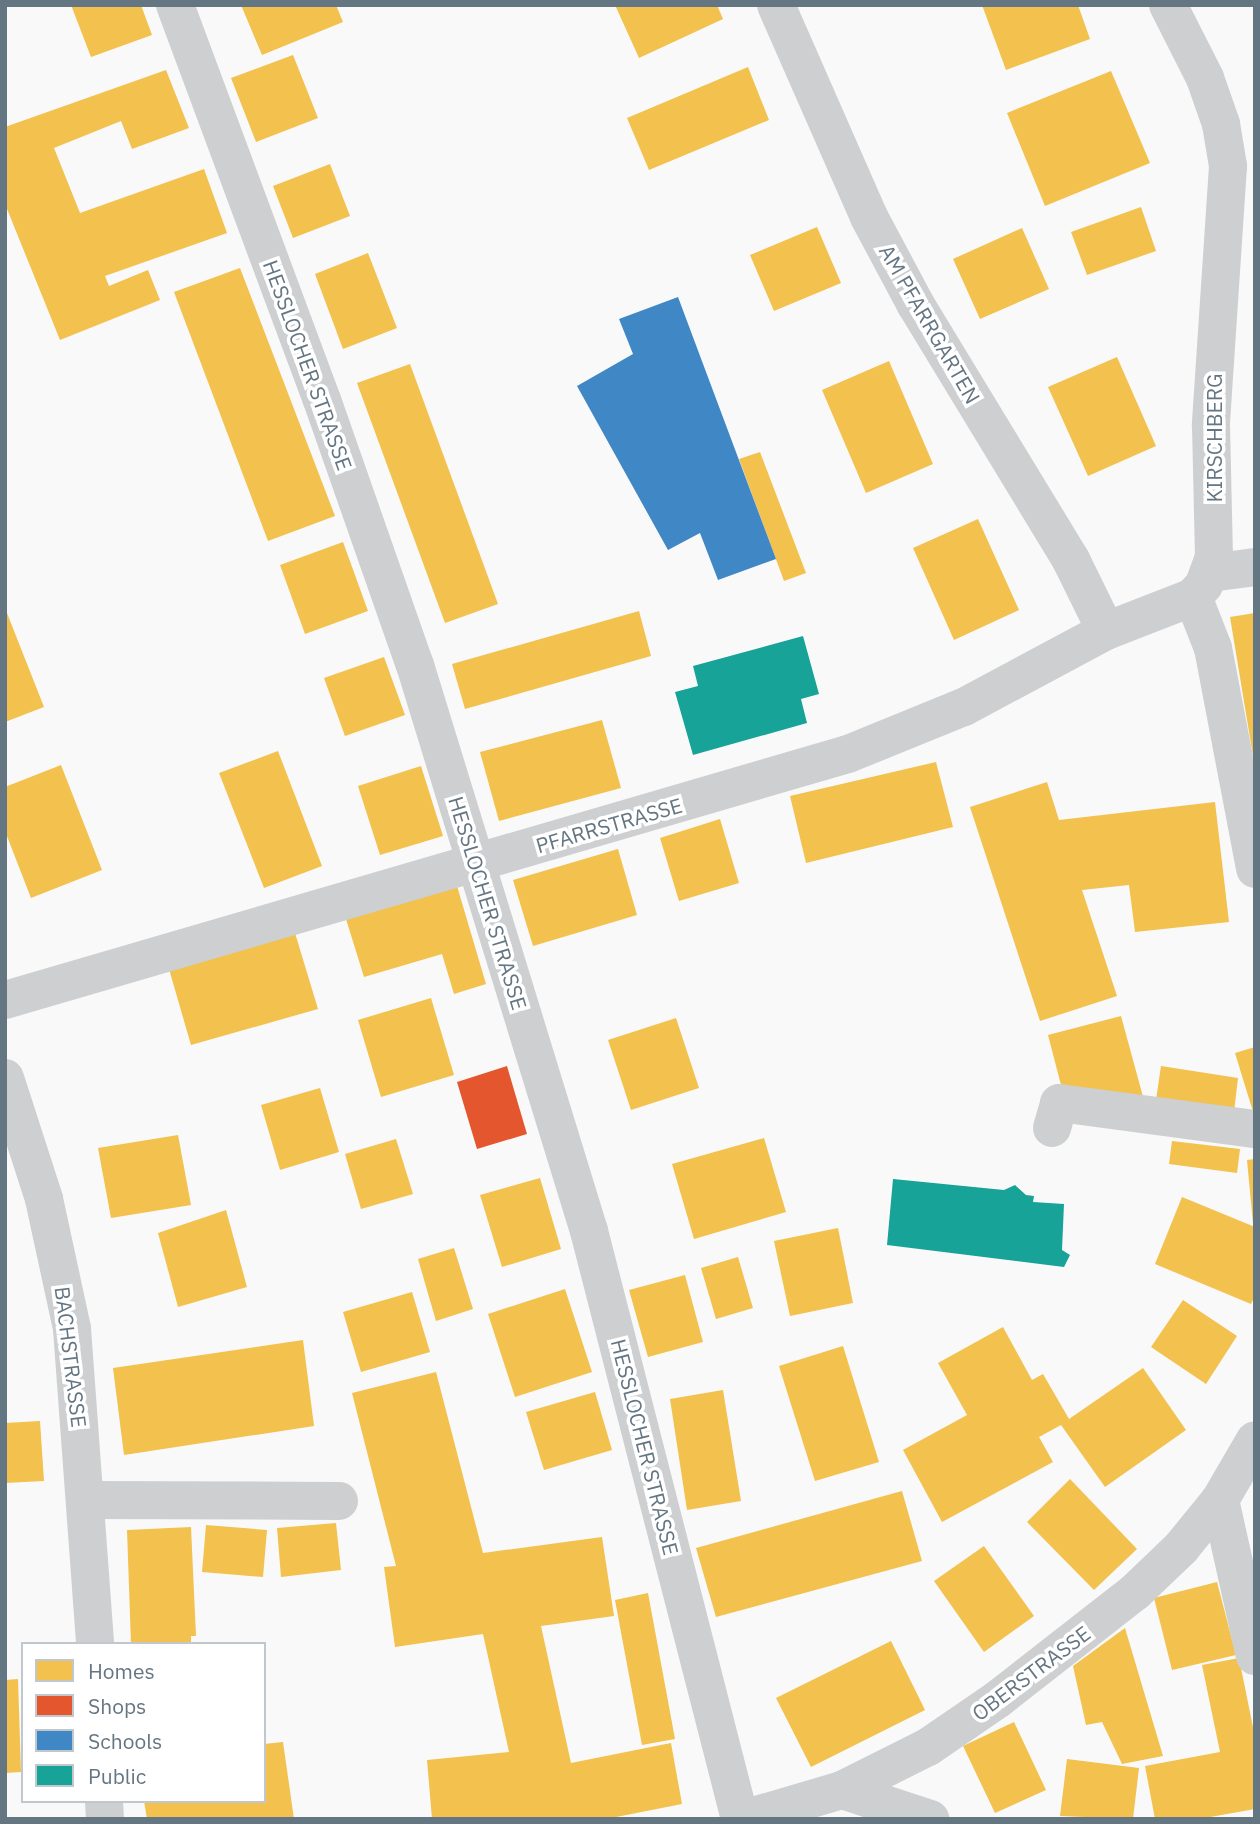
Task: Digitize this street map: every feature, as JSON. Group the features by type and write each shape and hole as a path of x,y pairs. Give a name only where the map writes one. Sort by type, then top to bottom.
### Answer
{"street":[{"name":"HESSLOCHER STRASSE","path":"174,5 331,425 415,665 589,1231 742,1819"},
{"name":"AM PFARRGARTEN","path":"776,5 875,228 916,305 1071,560 1106,631"},
{"name":"KIRSCHBERG","path":"1168,5 1205,78 1221,124 1228,166 1211,425 1214,557 1201,585 1255,869"},
{"name":"PFARRSTRASSE","path":"5,1000 848,754 964,707 1106,631 1201,585 1255,567"},
{"name":"BACHSTRASSE","path":"5,1078 44,1199 72,1329 95,1642"},
{"path":"1052,1128 1059,1103 1255,1129"},
{"name":"OBERSTRASSE","path":"742,1819 842,1790 928,1747 1070,1646 1181,1548 1220,1500 1255,1440"},
{"path":"86,1500 339,1502"},
{"path":"1220,1500 1255,1656"},
{"path":"842,1790 930,1819"}],"building: Homes":[{"path":"71,5 141,5 152,35 91,57"},
{"path":"241,5 336,5 343,22 262,55"},
{"path":"615,5 717,5 723,19 639,58"},
{"path":"982,5 1078,5 1090,39 1006,70"},
{"path":"293,55 318,118 256,142 231,78"},
{"path":"748,67 769,120 649,170 627,118"},
{"path":"166,70 189,128 132,149 121,121 54,148 80,213 204,169 227,233 105,276 109,286 148,270 160,300 60,340 5,204 5,127"},
{"path":"1111,71 1150,163 1045,206 1007,113"},
{"path":"330,164 350,216 293,238 273,186"},
{"path":"1141,207 1156,251 1087,275 1071,232"},
{"path":"817,227 841,283 774,311 750,255"},
{"path":"1022,228 1049,289 980,319 953,259"},
{"path":"368,253 397,328 343,349 315,274"},
{"path":"240,268 335,516 268,541 174,292"},
{"path":"1117,357 1156,446 1088,476 1048,387"},
{"path":"889,361 933,464 866,493 822,390"},
{"path":"410,364 498,604 445,623 357,383"},
{"path":"760,452 806,573 784,581 739,459"},
{"path":"978,519 1019,610 954,640 913,548"},
{"path":"343,542 368,611 305,634 280,565"},
{"path":"5,608 44,707 5,722"},
{"path":"639,611 651,656 465,709 452,664"},
{"path":"1255,613 1255,768 1230,617"},
{"path":"384,657 405,715 345,736 324,678"},
{"path":"602,720 621,788 499,821 480,752"},
{"path":"278,751 322,866 264,888 219,773"},
{"path":"936,762 953,827 806,863 790,796"},
{"path":"61,765 102,870 31,898 5,831 5,787"},
{"path":"421,766 443,836 380,855 358,786"},
{"path":"1047,782 1059,820 1215,802 1229,922 1135,932 1129,885 1082,890 1117,996 1040,1021 970,807"},
{"path":"720,819 739,883 679,901 660,838"},
{"path":"618,849 637,915 533,946 513,880"},
{"path":"457,886 486,984 454,994 442,954 364,977 346,919"},
{"path":"295,933 318,1009 191,1045 169,969"},
{"path":"431,998 454,1075 381,1097 358,1020"},
{"path":"1121,1016 1145,1104 1061,1085 1048,1035"},
{"path":"676,1018 699,1088 631,1110 608,1040"},
{"path":"1255,1047 1255,1115 1254,1115 1235,1053"},
{"path":"1161,1066 1238,1078 1234,1112 1156,1100"},
{"path":"320,1088 339,1152 280,1170 261,1105"},
{"path":"178,1135 191,1205 111,1218 98,1148"},
{"path":"764,1138 786,1212 694,1239 672,1164"},
{"path":"396,1139 413,1194 361,1209 345,1154"},
{"path":"1172,1141 1240,1149 1237,1173 1169,1164"},
{"path":"1255,1159 1255,1224 1253,1224 1247,1160"},
{"path":"540,1178 561,1249 502,1267 480,1195"},
{"path":"1182,1197 1255,1227 1255,1296 1251,1304 1155,1264"},
{"path":"226,1210 247,1287 178,1307 158,1233"},
{"path":"838,1228 853,1303 790,1316 774,1241"},
{"path":"454,1248 473,1309 436,1321 418,1259"},
{"path":"738,1257 753,1308 716,1319 701,1268"},
{"path":"685,1275 703,1342 648,1357 629,1290"},
{"path":"565,1289 592,1372 515,1397 488,1314"},
{"path":"412,1292 430,1352 361,1372 343,1312"},
{"path":"1183,1300 1237,1336 1206,1384 1151,1347"},
{"path":"1003,1327 1032,1380 1043,1374 1069,1419 1143,1368 1186,1430 1105,1487 1061,1425 1039,1437 1053,1462 942,1522 903,1450 967,1415 938,1363"},
{"path":"303,1340 314,1426 124,1455 113,1368"},
{"path":"843,1346 879,1462 815,1481 779,1366"},
{"path":"436,1372 483,1553 602,1537 614,1616 541,1626 571,1763 671,1743 682,1804 606,1819 432,1819 427,1760 509,1752 483,1634 395,1647 384,1567 396,1566 352,1393"},
{"path":"723,1390 741,1501 687,1510 670,1399"},
{"path":"595,1392 612,1450 544,1470 526,1412"},
{"path":"40,1421 44,1481 5,1483 5,1423"},
{"path":"1070,1479 1137,1549 1094,1590 1027,1522"},
{"path":"902,1491 922,1561 716,1617 696,1548"},
{"path":"336,1523 341,1570 281,1577 277,1528"},
{"path":"206,1525 267,1530 263,1577 202,1572"},
{"path":"191,1527 196,1636 191,1636 191,1642 131,1642 127,1530"},
{"path":"984,1546 1034,1616 984,1652 934,1581"},
{"path":"1217,1582 1236,1655 1172,1670 1154,1598"},
{"path":"648,1593 675,1739 642,1745 615,1600"},
{"path":"1125,1628 1163,1756 1122,1764 1102,1722 1086,1725 1073,1666"},
{"path":"891,1641 925,1710 811,1767 776,1698"},
{"path":"1239,1658 1255,1737 1255,1809 1199,1819 1155,1819 1145,1766 1220,1752 1202,1665"},
{"path":"18,1679 21,1772 5,1773 5,1680"},
{"path":"1014,1722 1046,1790 995,1813 963,1746"},
{"path":"283,1742 294,1819 147,1819 144,1803 266,1803 266,1744"},
{"path":"1067,1759 1139,1768 1133,1819 1060,1816"}],"building: Shops":[{"path":"507,1066 527,1134 477,1149 457,1082"}],"building: Schools":[{"path":"678,297 776,559 718,580 700,533 668,550 577,386 633,354 619,319"}],"building: Public":[{"path":"803,636 819,694 801,699 807,723 693,755 675,692 698,686 693,666"},
{"path":"893,1179 1004,1190 1015,1185 1026,1195 1034,1196 1033,1202 1064,1204 1062,1250 1070,1255 1064,1267 887,1245"}]}
